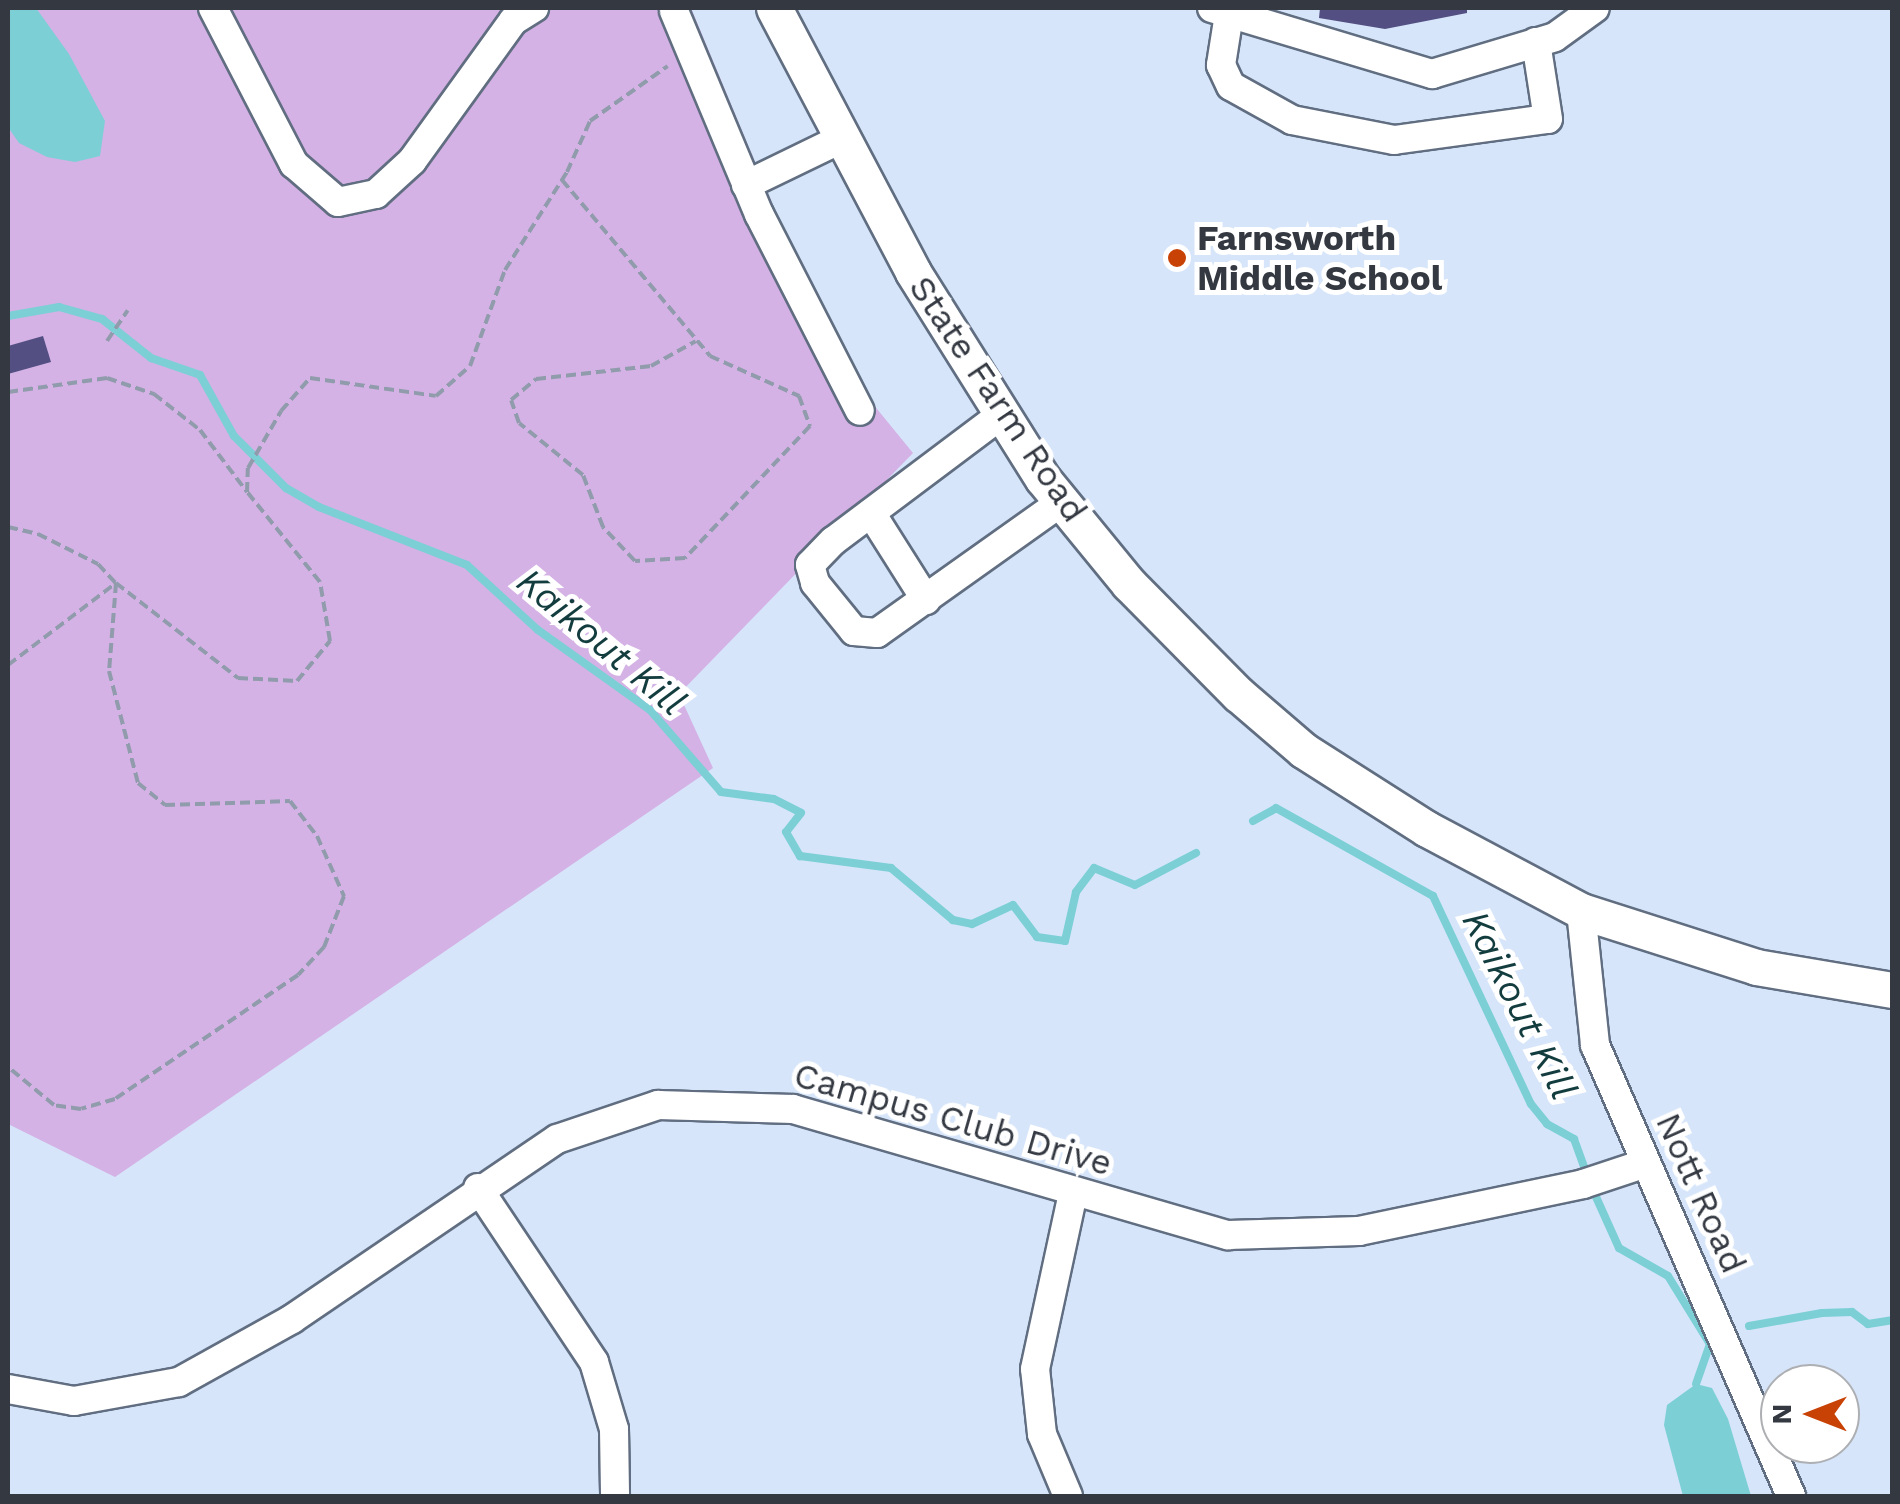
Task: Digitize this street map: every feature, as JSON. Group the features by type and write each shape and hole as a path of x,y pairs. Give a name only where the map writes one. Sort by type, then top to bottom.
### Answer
{"main road":[{"name":"State Farm Road","path":"774,8 913,272 1001,415 1061,502 1190,650 1303,750 1481,862 1581,910 1756,966 1892,990"}],"street":[{"path":"213,8 294,164 338,202 376,194 412,161 513,20 534,8"},
{"path":"1536,42 1548,119 1394,140 1292,120 1231,86 1221,65 1222,10 1432,74 1536,42 1595,8"},
{"path":"674,11 746,184 860,412"},
{"path":"746,184 843,138"},
{"path":"1001,415 871,512 810,565 815,582 863,635 877,633 1061,502"},
{"path":"871,512 926,600"},
{"name":"Nott Road","path":"1581,910 1595,1045 1791,1496"},
{"name":"Campus Club Drive","path":"8,1389 74,1400 178,1382 292,1319 478,1188 590,1124 697,1102 793,1109 1228,1236 1291,1238 1378,1227 1583,1184 1646,1164"},
{"path":"478,1188 594,1362 614,1429 615,1496"},
{"path":"1068,1496 1042,1434 1035,1369 1072,1193"}],"path":[{"path":"247,492 248,468 264,439 310,378 436,396 470,366 505,270 562,180 590,120 636,83 690,55"},
{"path":"562,180 710,356 799,396 810,426 684,558 635,561 603,527 582,474 519,423 511,400 536,380 651,366 696,341"},
{"path":"107,341 128,310"},
{"path":"8,392 108,378 154,394 200,430 320,582 330,640 296,680 238,678 116,583 98,564 38,534 8,527"},
{"path":"8,665 116,583"},
{"path":"8,1067 54,1105 80,1109 115,1099 298,975 324,947 344,896 317,836 290,802 165,804 138,783 109,671 116,583"}],"shaded area":[{"path":"8,8 691,8 837,360 913,453 679,694 713,768 115,1177 8,1124"},
{"path":"8,8 36,8 69,54 105,121 100,156 75,162 47,157 19,143 8,127"},
{"path":"1696,1384 1712,1388 1728,1419 1751,1496 1683,1496 1664,1425 1667,1405"}],"building":[{"path":"1320,8 1467,8 1467,13 1385,29 1319,18"},
{"path":"43,336 51,362 8,374 8,346"}],"waterway":[{"name":"Kaikout Kill","path":"8,316 59,307 102,319 151,358 200,375 234,436 286,488 319,507 467,565 538,630 650,710 721,792 774,799 801,813 786,832 800,856 891,868 953,920 972,924 1013,905 1037,937 1065,941 1076,892 1094,868 1135,885 1196,853"},
{"name":"Kaikout Kill","path":"1253,821 1276,808 1433,896 1531,1104 1547,1124 1574,1139 1587,1174"},
{"name":"Kaikout Kill","path":"1592,1188 1619,1248 1668,1276 1710,1344 1696,1384"},
{"name":"Kaikout Kill","path":"1749,1326 1822,1313 1852,1312 1868,1324 1892,1320"}],"place":[{"name":"Farnsworth Middle School","path":"1177,258"}]}
